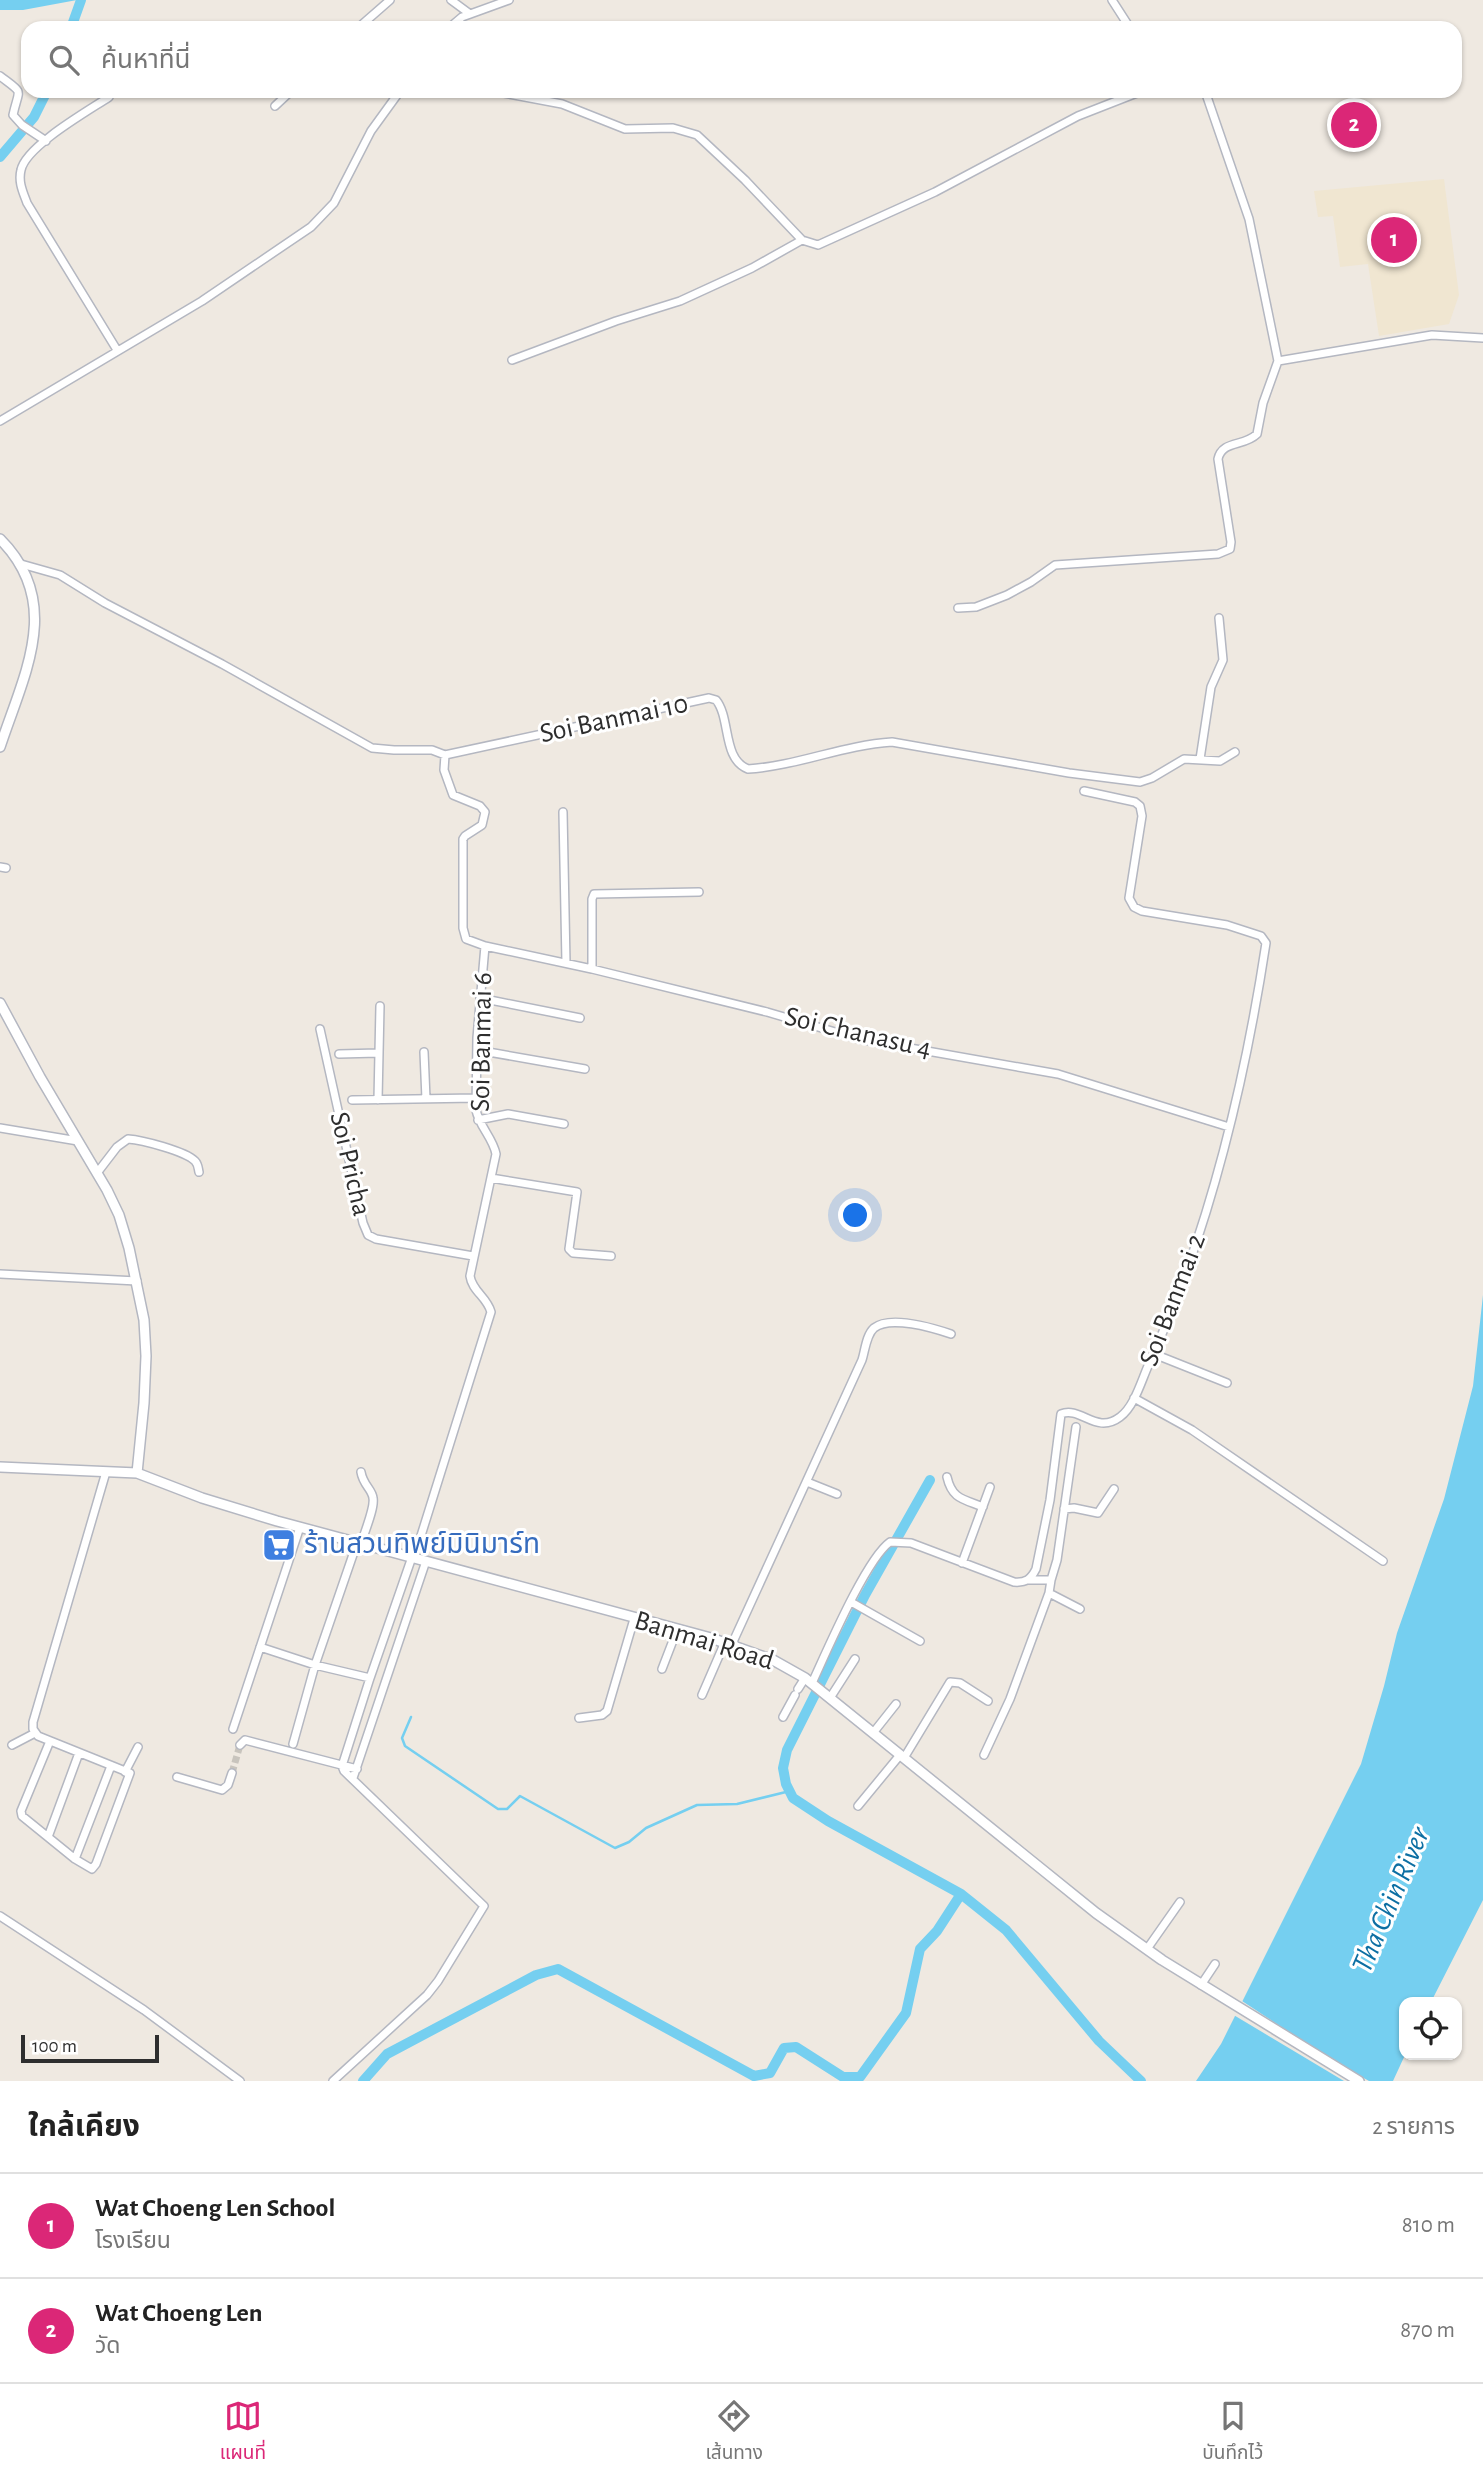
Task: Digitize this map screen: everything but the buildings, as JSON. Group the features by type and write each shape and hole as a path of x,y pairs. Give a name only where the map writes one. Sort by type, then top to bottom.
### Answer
{"street":[{"path":"366,21 390,0"},
{"path":"451,0 470,14"},
{"path":"457,21 509,0"},
{"path":"1112,0 1126,21"},
{"path":"0,76 19,90 20,95 13,114 22,125 46,141"},
{"path":"107,98 64,126 26,159 21,170 20,184 27,202 117,351"},
{"path":"275,106 284,98"},
{"path":"0,421 202,301 292,242 321,218 340,194 375,124 395,98"},
{"path":"530,98 562,104 625,129 673,128 697,135 745,180 802,240 812,245 824,244 935,192 1078,116 1124,98"},
{"path":"958,608 976,607 1007,595 1055,565 1133,561 1228,551 1231,542 1219,452 1223,448 1241,444 1256,434 1278,361 1249,219 1207,98"},
{"path":"512,360 616,321 669,305 752,268 802,240"},
{"path":"1278,361 1432,335 1483,338"},
{"path":"0,539 21,565 29,580 35,602 33,639 28,664 0,747"},
{"name":"Soi Banmai 10","path":"21,565 60,575 105,603 222,664 372,748 432,750 445,755 709,698 722,706 727,735 736,760 741,766 748,768 892,742 1069,773 1140,782 1184,759 1220,761 1235,752"},
{"path":"1200,759 1211,687 1223,660 1219,618"},
{"name":"Soi Banmai 6","path":"342,1766 413,1558 490,1317 489,1303 470,1281 496,1154 478,1120 477,1050 485,946 465,936 462,861 465,836 482,825 485,812 480,806 453,795 444,770 445,755"},
{"name":"Soi Banmai 2","path":"1028,1580 1036,1569 1050,1500 1061,1414 1073,1413 1100,1423 1110,1423 1120,1418 1134,1398 1154,1354 1196,1247 1229,1127 1255,1011 1265,939 1227,925 1142,911 1134,907 1129,898 1142,816 1140,806 1135,802 1084,791"},
{"path":"563,812 566,963"},
{"path":"592,969 594,894 699,892"},
{"name":"Soi Chanasu 4","path":"485,946 767,1012 859,1039 1058,1074 1229,1127"},
{"path":"480,998 580,1018"},
{"path":"0,1003 118,1215 137,1281 144,1320 144,1403 137,1473"},
{"path":"378,1100 380,1006"},
{"name":"Soi Pricha","path":"320,1029 363,1223 368,1235 376,1239 473,1256"},
{"path":"477,1050 585,1069"},
{"path":"424,1052 426,1099"},
{"path":"339,1054 378,1053"},
{"path":"352,1100 476,1098"},
{"path":"478,1120 508,1114 564,1124"},
{"path":"0,1128 78,1141"},
{"path":"97,1173 117,1147 128,1139 154,1144 188,1156 194,1160 199,1172"},
{"path":"491,1178 577,1192 569,1249 573,1253 611,1256"},
{"path":"0,1274 137,1281"},
{"path":"702,1695 807,1482 862,1360 870,1333 874,1328 886,1324 916,1324 951,1334"},
{"path":"1154,1354 1227,1383"},
{"path":"1134,1398 1192,1430 1383,1561"},
{"path":"984,1755 1010,1699 1049,1593 1057,1560 1076,1427"},
{"name":"Banmai Road","path":"0,1467 137,1473 202,1498 300,1527 728,1643 773,1660 808,1680 1096,1913 1222,1998 1359,2081"},
{"path":"35,1733 33,1722 106,1472"},
{"path":"293,1744 316,1665 374,1500 362,1481 361,1472"},
{"path":"947,1477 950,1491 954,1495 983,1507"},
{"path":"807,1482 837,1494"},
{"path":"962,1563 990,1487"},
{"path":"1064,1509 1081,1508 1098,1513 1114,1489"},
{"path":"233,1728 300,1527"},
{"path":"783,1717 796,1692 808,1680 880,1551 890,1542 911,1543 1014,1582 1051,1580"},
{"path":"353,1778 426,1561"},
{"path":"1049,1593 1080,1609"},
{"path":"851,1602 920,1641"},
{"path":"579,1718 602,1715 607,1711 634,1619"},
{"path":"662,1669 677,1630"},
{"path":"260,1647 316,1665 370,1678"},
{"path":"830,1698 855,1660"},
{"path":"858,1806 902,1757 950,1682 960,1683 988,1701"},
{"path":"873,1733 895,1704"},
{"path":"35,1733 130,1776 92,1869 75,1859 24,1818 21,1811 50,1741"},
{"path":"12,1745 35,1733"},
{"path":"240,1745 244,1741 357,1769"},
{"path":"125,1772 138,1747"},
{"path":"48,1837 79,1753"},
{"path":"75,1859 111,1766"},
{"path":"334,2081 432,1988 484,1906 376,1803 342,1766"},
{"path":"177,1777 222,1790 228,1785 232,1773"},
{"path":"1147,1949 1180,1902"},
{"path":"0,1916 144,2010 240,2081"},
{"path":"1202,1985 1215,1964"}],"shaded area":[{"path":"1444,179 1459,295 1449,324 1379,336 1368,264 1340,267 1333,216 1318,217 1314,191"}],"water":[{"path":"0,0 77,0 23,10 0,10"},
{"name":"Tha Chin River","path":"1483,1295 1483,1900 1434,1997 1399,1997 1399,2060 1403,2060 1393,2081 1196,2081 1221,2044 1361,1764 1397,1633 1444,1499 1473,1386"}],"pier":[{"path":"1239,1999 1327,2057 1369,2081 1344,2081 1232,2014"}],"waterway":[{"path":"74,21 81,0"},
{"path":"0,157 34,117 44,98"},
{"path":"930,1480 865,1595 787,1750 783,1768 786,1784 793,1798 828,1821 961,1894 1006,1930 1099,2041 1141,2081"},
{"path":"411,1717 402,1738 405,1746 498,1809 507,1809 520,1796 615,1848 629,1842 646,1828 697,1805 737,1804 790,1791"},
{"path":"363,2081 387,2054 536,1975 558,1969 754,2076 770,2073 784,2048 796,2047 843,2077 860,2077 906,2013 920,1949 937,1931 961,1894"}],"tunnel":[{"path":"232,1773 240,1745"}],"place":[{"name":"Wat Choeng Len","path":"1354,125"},
{"name":"Wat Choeng Len School","path":"1394,240"},
{"name":"ร้านสวนทิพย์มินิมาร์ท","path":"279,1545"}]}
